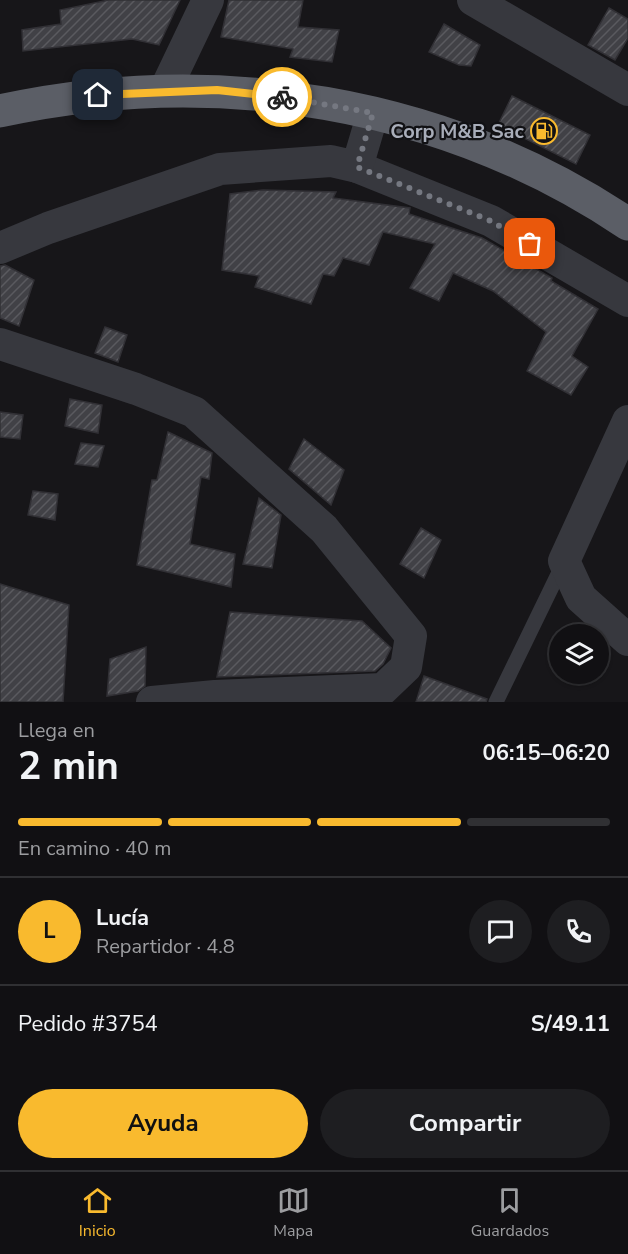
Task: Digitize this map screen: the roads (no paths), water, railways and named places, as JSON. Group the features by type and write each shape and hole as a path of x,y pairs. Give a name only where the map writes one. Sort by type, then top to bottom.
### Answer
{"highway":[{"path":"0,111 42,102 116,92 165,90 217,90 313,101 423,126 526,168 591,199 628,224"}],"street":[{"path":"165,90 208,0"},
{"path":"474,0 628,90"},
{"path":"357,167 373,113"},
{"path":"0,248 48,228 220,169 331,161 357,167 491,221 628,301"},
{"path":"0,344 136,389 194,412 324,529 411,636 406,667 383,689 215,696 152,702"},
{"path":"628,421 564,561 581,598 628,640"}],"lane":[{"path":"496,702 564,561"}],"place":[{"name":"Corp M&B Sac","path":"544,131"}]}
